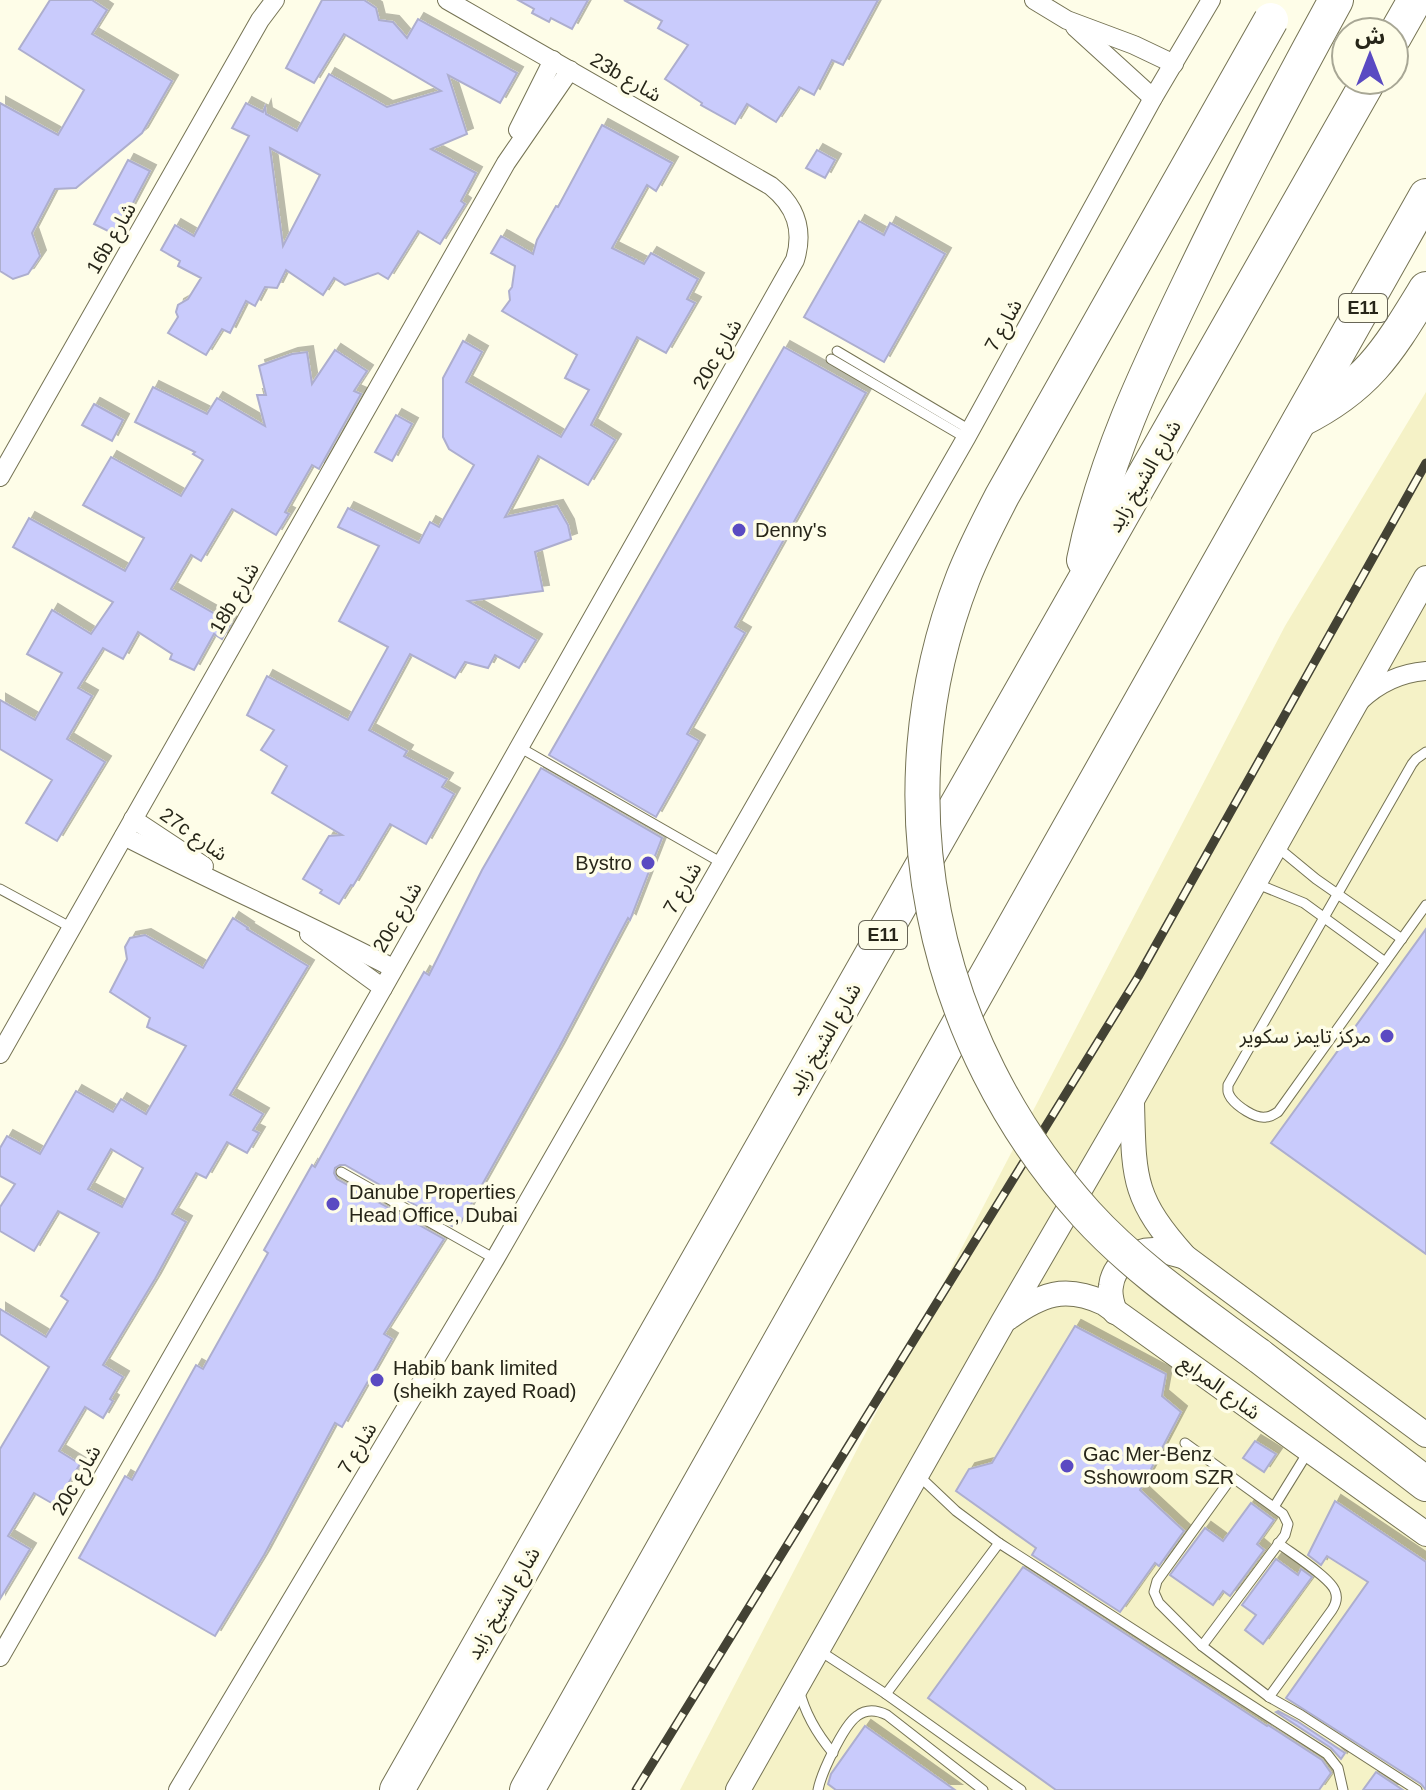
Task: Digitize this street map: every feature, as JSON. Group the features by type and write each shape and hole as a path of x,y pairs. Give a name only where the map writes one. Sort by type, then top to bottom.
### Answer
{"highway":[{"path":"1076,596 1098,502 1125,422 1144,378 1235,189 1336,0"},
{"path":"1277,10 1017,469 962,578 936,666 928,711 923,756 924,847 938,937 966,1024 1005,1106 1058,1181 1098,1226 1155,1277 1426,1484"},
{"name":"شارع الشيخ زايد","path":"397,1790 1360,96"},
{"name":"E11","path":"527,1790 1426,196"},
{"path":"1300,420 1325,408 1365,376 1383,357 1426,289"}],"street":[{"name":"16b شارع","path":"260,20 266,0"},
{"name":"16b شارع","path":"0,477 260,20 275,0"},
{"name":"23b شارع","path":"447,0 781,194"},
{"path":"1034,0 1067,20 1174,64"},
{"name":"شارع 7","path":"178,1790 495,1259 968,434 1153,98 1211,0"},
{"path":"1067,20 1153,98"},
{"name":"18b شارع","path":"0,1054 562,65"},
{"name":"20c شارع","path":"0,1657 795,260 799,246 797,222 792,208 781,194"},
{"path":"738,1790 1426,578"},
{"path":"1351,712 1367,694 1387,681 1426,671"},
{"name":"27c شارع","path":"133,819 204,866 228,886"},
{"name":"27c شارع","path":"124,836 393,968"},
{"name":"27c شارع","path":"288,917 383,988"},
{"path":"1132,1100 1134,1158 1140,1191 1155,1220 1185,1257 1426,1435"},
{"path":"1115,1312 1110,1288 1112,1279 1130,1257 1156,1250 1185,1257"},
{"name":"شارع المرابع","path":"1003,1322 1049,1295 1077,1294 1104,1303 1426,1534"}],"lane":[{"path":"834,355 968,434"},
{"path":"519,747 722,863"},
{"path":"1426,752 1412,764 1228,1085 1227,1090 1233,1100 1255,1116 1267,1117 1278,1112 1426,905"},
{"path":"1275,846 1402,939"},
{"path":"1255,883 1289,895 1385,962"},
{"path":"0,889 72,928"},
{"path":"341,1172 495,1259"},
{"path":"1185,1443 1283,1514 1288,1524 1285,1535 1202,1646"},
{"path":"1274,1507 1309,1450"},
{"path":"916,1474 956,1511 999,1543 1327,1754 1338,1768 1343,1790"},
{"path":"1232,1477 1155,1586 1156,1598 1202,1646 1269,1697 1417,1790"},
{"path":"886,1694 999,1543"},
{"path":"1269,1697 1332,1610 1336,1598 1330,1582 1278,1543"},
{"path":"817,1649 1021,1790"},
{"path":"798,1683 807,1713 833,1753"},
{"path":"818,1790 821,1775 854,1718 868,1711 887,1715 983,1790"}],"shaded area":[{"path":"1426,392 1426,1790 680,1790 1285,626"}],"building":[{"path":"50,0 92,0 107,10 92,34 172,81 142,133 76,188 55,189 32,233 40,256 28,274 13,279 0,271 0,103 58,135 84,90 19,49"},
{"path":"322,0 364,0 376,8 379,20 393,22 407,38 418,19 517,73 500,103 448,75 467,134 431,149 476,173 461,201 465,204 440,244 418,231 388,279 378,273 345,285 334,278 323,295 286,270 277,288 265,287 255,306 246,301 230,333 222,329 206,355 168,333 178,317 178,305 188,299 201,278 178,266 180,261 161,250 175,225 194,236 249,136 232,128 246,103 263,112 265,107 266,114 297,131 329,74 387,107 441,91 344,34 314,83 286,68","holes":["270,148 320,175 283,246"]},
{"path":"518,0 588,0 572,29 551,18 549,22 532,13 534,9"},
{"path":"624,0 878,0 843,65 832,60 814,95 799,87 776,122 747,104 735,124 701,105 665,79 688,45 658,28 662,21"},
{"path":"602,125 672,163 656,191 647,185 612,248 644,264 651,253 698,279 687,299 695,303 666,353 637,337 591,425 615,440 588,485 538,456 505,517 557,506 568,525 571,539 535,552 543,591 468,601 536,640 519,668 495,655 488,668 465,662 455,678 410,654 369,730 407,751 404,756 447,779 442,787 454,794 426,844 390,824 339,904 303,879 329,836 342,835 272,793 287,766 261,750 274,730 247,715 267,676 348,720 388,647 339,621 379,546 338,527 348,508 419,543 430,522 439,527 474,465 449,449 443,437 443,378 463,341 482,352 466,382 561,437 589,390 565,378 577,355 502,311 510,300 515,266 491,253 501,236 533,254 537,240"},
{"path":"817,150 835,160 825,178 806,168"},
{"path":"128,160 150,171 116,235 94,224"},
{"path":"859,221 884,235 890,223 945,254 884,362 804,317"},
{"path":"784,347 866,393 735,627 745,633 687,734 699,741 656,817 549,755"},
{"path":"335,350 367,371 354,391 361,394 319,469 312,465 285,512 289,514 276,535 232,509 201,561 191,555 171,589 231,623 222,639 214,634 194,670 170,659 172,654 138,632 123,659 103,648 78,688 92,696 67,739 105,762 57,841 26,823 52,780 0,749 0,700 35,720 62,673 27,654 52,610 91,634 113,602 13,547 29,518 125,571 144,538 83,505 111,457 181,496 203,460 193,454 195,452 135,422 153,387 207,414 217,398 265,426 257,395 266,395 259,366 307,352 312,384"},
{"path":"94,404 123,420 112,441 82,425"},
{"path":"396,415 412,424 392,461 375,452"},
{"path":"541,768 662,838 630,920 628,918 460,1224 454,1222 452,1226 345,1165 335,1168 337,1179 444,1239 384,1334 392,1339 342,1427 335,1423 264,1555 215,1636 79,1558 125,1476 132,1480 196,1365 203,1369 268,1253 264,1250 312,1165 315,1167 424,972 429,975 482,870"},
{"path":"233,918 308,966 230,1095 263,1114 253,1130 259,1133 247,1153 227,1142 206,1178 196,1173 172,1214 186,1222 103,1365 123,1377 110,1399 113,1401 103,1418 85,1407 59,1451 80,1464 55,1505 34,1493 8,1536 30,1549 0,1599 0,1449 49,1367 0,1334 0,1309 46,1337 68,1301 61,1296 99,1233 58,1211 34,1251 0,1231 0,1207 15,1184 0,1176 0,1148 7,1136 40,1154 76,1091 113,1112 121,1099 146,1114 186,1046 147,1027 150,1018 110,992 127,959 125,947 130,938 145,935 203,968","holes":["111,1149 143,1168 122,1207 88,1189"]},
{"name":"مركز تايمز سكوير","path":"1426,929 1426,1254 1271,1143"},
{"name":"Gac Mer-Benz Sshowroom SZR","path":"1075,1326 1166,1374 1162,1396 1181,1412 1140,1490 1184,1531 1159,1566 1155,1563 1120,1612 1032,1555 1036,1548 956,1491 969,1469 992,1463"},
{"path":"1255,1441 1276,1454 1264,1472 1243,1458"},
{"path":"1335,1501 1426,1562 1426,1790 1286,1698 1368,1582 1327,1556 1321,1565 1308,1555"},
{"path":"1251,1503 1274,1520 1257,1544 1264,1550 1230,1596 1223,1591 1213,1605 1170,1575 1205,1528 1223,1541"},
{"path":"1276,1559 1298,1575 1301,1569 1312,1577 1263,1644 1245,1630 1256,1615 1242,1605"},
{"path":"1023,1567 1322,1760 1331,1773 1319,1790 1056,1790 928,1698"},
{"path":"1278,1711 1345,1753 1341,1759 1331,1748"},
{"path":"865,1726 955,1790 836,1790 828,1784 831,1774"},
{"path":"1376,1772 1403,1790 1363,1790"}],"railway":[{"path":"636,1790 1138,977 1426,463"}],"place":[{"name":"Denny's","path":"739,530"},
{"name":"Bystro","path":"648,863"},
{"name":"مركز تايمز سكوير","path":"1387,1036"},
{"name":"Danube Properties Head Office, Dubai","path":"333,1204"},
{"name":"Habib bank limited (sheikh zayed Road)","path":"377,1380"},
{"name":"Gac Mer-Benz Sshowroom SZR","path":"1067,1466"}]}
